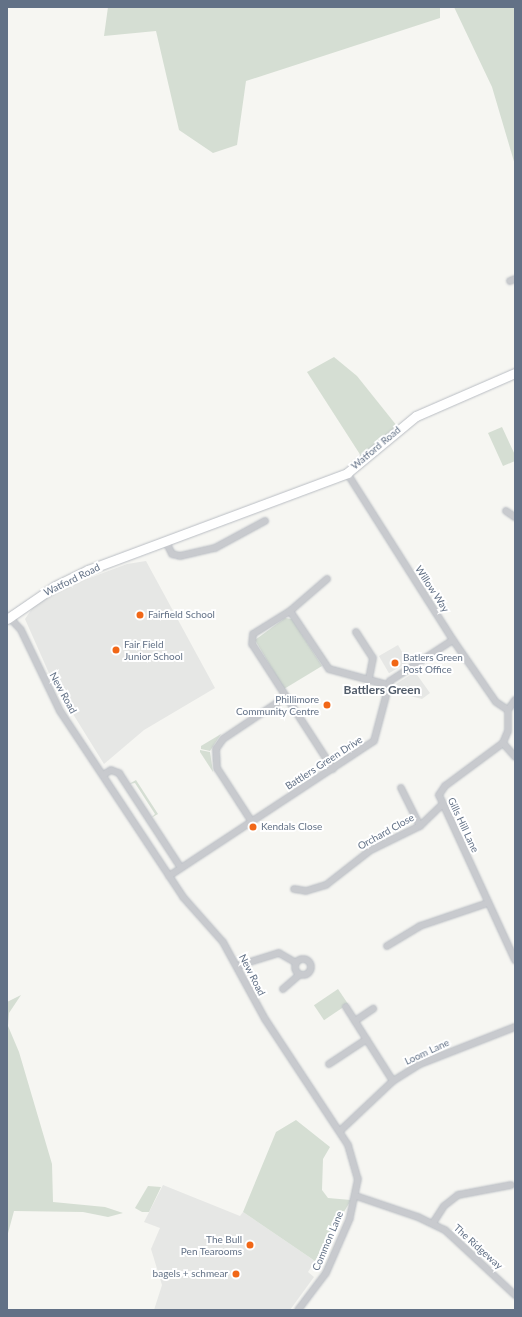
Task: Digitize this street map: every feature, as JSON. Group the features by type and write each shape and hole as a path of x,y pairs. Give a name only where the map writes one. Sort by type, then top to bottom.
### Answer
{"main road":[{"name":"Watford Road","path":"9,619 54,586 88,570 347,473 421,413 515,374"}],"street":[{"name":"Willow Way","path":"347,473 453,640 496,702 508,710"},
{"path":"506,511 515,517"},
{"path":"166,542 172,554 180,556 215,548 265,521"},
{"path":"327,579 290,611 253,634 251,641 286,698 333,769"},
{"path":"290,611 329,669 369,678 388,685 453,640"},
{"name":"New Road","path":"9,619 21,630 60,711 190,906 217,933 237,966 265,1019 340,1130 357,1173 356,1196"},
{"path":"356,632 373,658 369,678"},
{"name":"Battlers Green Drive","path":"169,876 374,741 388,685"},
{"path":"252,822 217,768 216,749 223,739 286,698"},
{"path":"515,700 508,710 508,731 503,743 515,758"},
{"name":"Gills Hill Lane","path":"503,743 445,786 439,795 515,960"},
{"path":"103,775 111,770 119,773 181,868"},
{"path":"402,788 420,826"},
{"name":"Orchard Close","path":"294,888 306,891 326,885 371,850 420,826 442,804"},
{"path":"387,946 420,926 488,903"},
{"path":"237,966 279,953 296,963"},
{"path":"283,989 299,975 308,974 310,964 304,959 296,963"},
{"path":"296,963 295,971 299,975"},
{"path":"346,1007 393,1081"},
{"path":"355,1021 373,1009"},
{"name":"Loom Lane","path":"340,1130 393,1081 420,1064 515,1027"},
{"path":"329,1064 367,1040"},
{"path":"433,1223 444,1206 458,1195 511,1185"},
{"name":"The Ridgeway","path":"356,1196 433,1223 468,1248 515,1295"},
{"name":"Common Lane","path":"298,1310 326,1273 356,1196"}],"shaded area":[{"path":"108,7 440,7 440,18 246,81 237,145 213,153 179,130 156,31 104,36"},
{"path":"454,7 515,7 515,165 492,87"},
{"path":"334,357 357,376 397,426 361,456 307,372"},
{"path":"502,427 515,455 515,461 503,466 488,433"},
{"name":"Fair Field Junior School","path":"146,561 215,688 144,730 104,764 52,680 25,619 35,604 79,582 127,564"},
{"path":"285,618 292,619 322,666 284,689 255,640"},
{"path":"398,645 408,662 389,673 379,656"},
{"path":"415,672 430,693 422,699 403,694 396,684"},
{"path":"221,734 210,751 201,749 201,746"},
{"path":"200,750 210,752 213,772 200,752"},
{"path":"136,780 158,814 151,818 155,814 135,783 129,784"},
{"path":"338,989 348,1004 324,1020 314,1005"},
{"path":"21,995 9,1013 8,1026 19,1052 52,1164 53,1202 105,1207 123,1213 108,1217 83,1212 14,1211 7,1237 7,1002"},
{"path":"296,1120 330,1147 323,1159 322,1190 328,1198 351,1200 315,1261 243,1212 276,1132"},
{"path":"163,1185 240,1216 243,1212 315,1261 308,1272 314,1277 290,1310 154,1310 162,1285 151,1249 160,1228 144,1222"},
{"path":"148,1186 161,1187 149,1212 142,1212 135,1208"}],"place":[{"name":"Fairfield School","path":"140,615"},
{"name":"Fair Field Junior School","path":"116,650"},
{"name":"Batlers Green Post Office","path":"395,663"},
{"name":"Phillimore Community Centre","path":"327,705"},
{"name":"Kendals Close","path":"253,827"},
{"name":"The Bull Pen Tearooms","path":"250,1245"},
{"name":"bagels + schmear","path":"236,1274"}],"district":[{"name":"Battlers Green","path":"382,690"}]}
